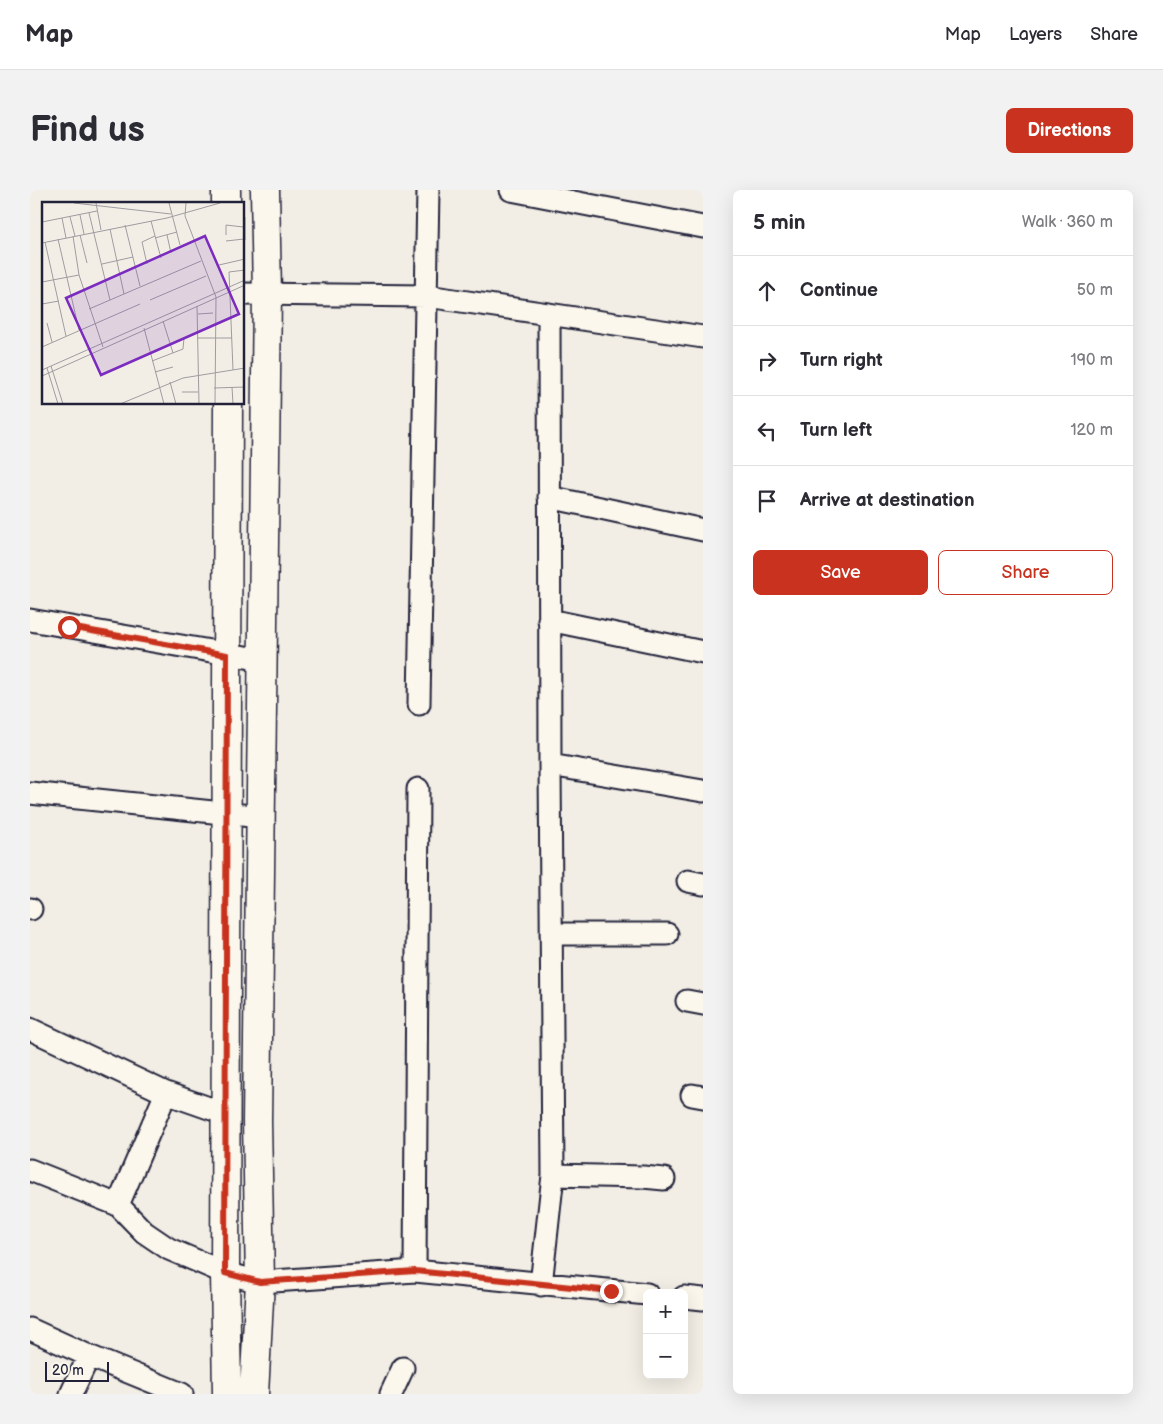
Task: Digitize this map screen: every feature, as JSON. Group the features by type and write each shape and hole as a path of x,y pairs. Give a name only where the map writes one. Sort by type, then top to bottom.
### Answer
{"street":[{"path":"254,1394 260,1282 257,1121 263,660 255,294 265,190"},
{"path":"419,704 428,190"},
{"path":"512,190 703,226"},
{"path":"255,294 427,296 703,336"},
{"path":"540,1285 554,1175 549,620 549,314"},
{"path":"227,1394 225,1273 228,405"},
{"path":"549,497 703,530"},
{"path":"30,620 263,660"},
{"path":"549,620 703,652"},
{"path":"550,765 703,791"},
{"path":"415,1271 418,789"},
{"path":"30,793 261,817"},
{"path":"551,934 667,934"},
{"path":"30,1029 166,1093 226,1114"},
{"path":"118,1205 166,1093"},
{"path":"30,1170 118,1205 144,1232 169,1249 225,1273 260,1282 415,1271 540,1285 643,1294"},
{"path":"554,1175 664,1179"},
{"path":"688,1297 703,1299"},
{"path":"30,1329 89,1356 182,1394"},
{"path":"71,1394 89,1356"},
{"path":"391,1394 403,1368"}],"route":[{"path":"69,627 227,655 225,1273 260,1282 415,1271 611,1291"}]}
